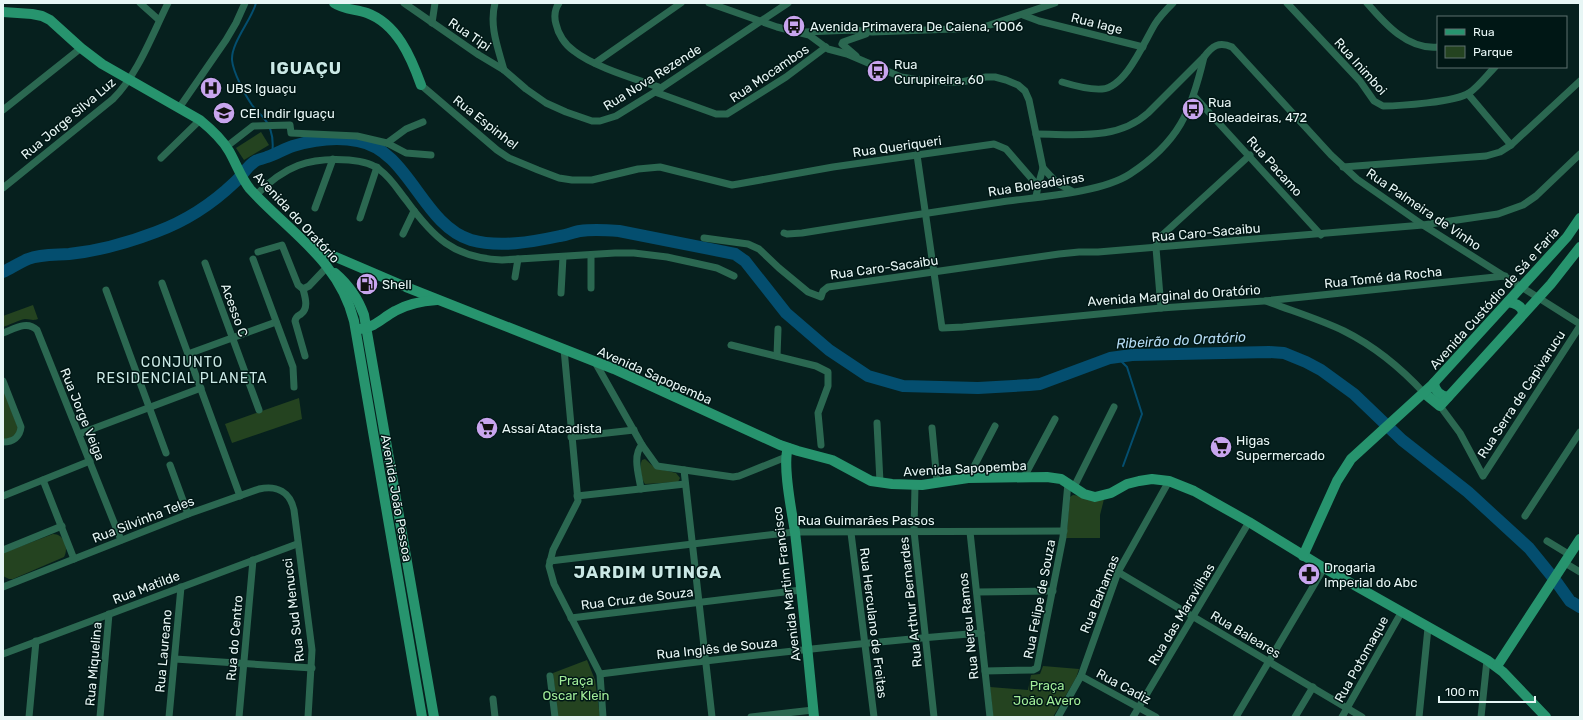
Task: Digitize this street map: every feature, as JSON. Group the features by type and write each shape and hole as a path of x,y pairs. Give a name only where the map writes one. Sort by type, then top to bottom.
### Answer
{"main road":[{"path":"334,3 339,6 376,16 386,24 396,35 406,51 421,85"},
{"name":"Avenida do Oratório","path":"3,12 42,16 50,20 81,48 102,64 200,120 213,130 227,149 253,191 310,246 326,266"},
{"name":"Avenida Custódio de Sá e Faria","path":"1303,556 1344,468 1363,447 1380,434 1434,384 1567,237 1580,218"},
{"name":"Avenida Sapopemba","path":"310,246 406,287 614,369 787,453 832,460 863,478 880,482 915,485 968,478 1024,476 1057,478 1084,494 1096,497 1111,493 1127,484 1139,480 1152,479 1169,482 1194,491 1249,522 1303,556 1401,613 1497,666 1542,715"},
{"path":"1440,406 1551,284 1580,247"},
{"name":"Avenida João Pessoa","path":"326,266 340,282 351,288 360,303 366,328 434,717"},
{"path":"340,282 346,269 356,266"},
{"path":"1536,271 1540,282 1544,284 1551,284"},
{"name":"Avenida João Pessoa","path":"340,282 354,321 422,717"},
{"path":"354,321 358,329 366,328 380,322 400,308 406,299 406,287"},
{"name":"Avenida Sapopemba","path":"400,308 420,302 439,300"},
{"path":"1508,302 1517,304 1521,308 1523,314"},
{"path":"369,341 373,331 380,322"},
{"path":"1434,384 1436,391 1444,397 1448,397"},
{"name":"Avenida Marginal do Oratório","path":"1424,392 1440,406"},
{"name":"Avenida Martim Francisco","path":"787,453 790,500 814,714"},
{"path":"1497,666 1580,539"}],"street":[{"path":"140,3 159,20"},
{"name":"Rua Jorge Silva Luz","path":"3,188 113,99 129,80 168,3"},
{"path":"179,108 226,40 245,3"},
{"name":"Rua Tipi","path":"404,3 479,55 504,70"},
{"path":"432,23 436,3"},
{"path":"496,3 493,20 494,34 504,70"},
{"name":"Rua Mocambos","path":"558,3 555,12 555,20 560,35 573,51 595,63 716,114 727,114 786,77 825,46"},
{"path":"595,63 681,3"},
{"path":"709,3 760,22 809,35 825,46 859,58 902,77 948,82 961,82 986,77 995,77 1014,83 1026,91 1043,168 1036,197"},
{"name":"Rua Nova Rezende","path":"504,70 526,89 546,103 566,112 600,121 616,116 658,90 788,3"},
{"path":"800,32 872,32 981,28 1055,3"},
{"path":"1062,82 1089,88 1108,88 1126,73 1143,47 1156,23 1173,3"},
{"name":"Rua Inimboi","path":"1287,3 1360,81 1374,101 1379,105 1388,106 1446,100 1468,94 1494,68"},
{"path":"1367,3 1390,26 1414,44 1429,48 1437,47"},
{"name":"Rua Iage","path":"1023,15 1039,21 1143,47"},
{"path":"832,31 841,35 842,43 859,58"},
{"path":"825,46 824,38 826,34 832,31"},
{"path":"834,50 842,43 857,36 872,32"},
{"name":"Rua Palmeira de Vinho","path":"1036,134 1096,135 1128,127 1141,120 1212,48 1216,45 1224,44 1232,47 1343,167 1371,190 1423,226 1505,276 1580,325"},
{"path":"3,110 81,48"},
{"name":"Rua Boleadeiras","path":"784,233 802,233 1036,197 1110,183 1125,177 1166,145 1184,120 1194,96 1204,57"},
{"path":"1343,167 1486,156 1500,152 1511,145 1580,81"},
{"name":"Rua Espinhel","path":"421,85 497,150 510,158 559,178 572,180 592,180 638,169 660,167 732,185"},
{"path":"1468,94 1511,145"},
{"name":"Rua Pacamo","path":"1194,96 1250,155 1321,235"},
{"path":"161,158 200,120"},
{"path":"388,143 406,129 423,122"},
{"path":"227,149 253,126 290,125 291,133 300,135 357,136 388,143 406,153 431,155"},
{"name":"Rua Queriqueri","path":"732,185 833,167 988,144 1000,146 1006,149 1038,186"},
{"name":"Rua Caro-Sacaibu","path":"704,238 754,246 764,252 784,272 808,292 821,297 823,291 828,287 1059,254 1156,248 1423,226 1498,214 1523,205 1546,188 1580,154"},
{"path":"917,155 934,272"},
{"path":"1161,308 1156,248 1158,240 1250,155"},
{"path":"253,191 301,164 317,160 358,161 377,168 388,176 414,211 437,237 453,248 489,260 623,253 667,257 717,268 734,276"},
{"path":"315,208 333,160"},
{"path":"360,218 377,168"},
{"path":"1043,168 1057,183 1072,191"},
{"path":"403,234 414,211"},
{"path":"258,252 282,244 298,285 303,289 306,305 304,312 296,317 295,321 305,356"},
{"path":"591,255 591,288"},
{"path":"561,257 562,293"},
{"path":"253,259 293,367 294,387"},
{"path":"515,277 518,259"},
{"name":"Acesso C","path":"205,263 259,410"},
{"path":"303,289 309,286 326,266"},
{"name":"Avenida Marginal do Oratório","path":"934,272 942,328 1161,308 1264,301 1325,323 1357,339 1377,351 1424,392"},
{"name":"Rua Tomé da Rocha","path":"1264,301 1505,276"},
{"path":"162,283 240,496"},
{"path":"106,290 166,453"},
{"path":"188,354 276,322"},
{"name":"Rua Jorge Veiga","path":"3,333 29,325 37,330 121,540"},
{"name":"Rua Serra de Capivarucu","path":"1483,476 1580,325"},
{"path":"776,356 778,329"},
{"path":"730,345 816,366 826,370 829,374 828,386 818,413 821,445"},
{"path":"564,349 578,501 553,550 550,562 551,578 600,674 604,717"},
{"path":"595,362 642,445 657,466 736,477 787,453"},
{"path":"3,381 21,427 20,432 15,438 7,442 3,442"},
{"path":"78,434 201,388"},
{"name":"Avenida Marginal do Oratório","path":"1440,406 1460,433 1483,476"},
{"path":"1071,485 1114,407"},
{"path":"1024,476 1055,419"},
{"path":"876,424 880,482"},
{"path":"968,478 995,426"},
{"path":"932,428 937,482"},
{"path":"571,437 634,430"},
{"path":"1525,516 1580,432"},
{"path":"641,489 637,456 638,449 642,445"},
{"path":"3,496 90,461"},
{"path":"170,465 188,514"},
{"path":"684,470 712,717"},
{"path":"43,480 74,559"},
{"name":"Rua Bahamas","path":"1058,717 1081,676 1118,572 1169,482"},
{"path":"577,496 686,484"},
{"name":"Rua Arthur Bernardes","path":"915,485 914,531 934,717"},
{"name":"Rua Felipe de Souza","path":"985,671 1033,670 1037,668 1053,591 1071,485"},
{"name":"Rua Silvinha Teles","path":"3,586 188,514 259,489 270,487 284,491 291,500"},
{"name":"Rua Sud Menucci","path":"291,500 294,510 312,650 308,717"},
{"name":"Rua das Maravilhas","path":"1133,717 1249,522"},
{"path":"3,550 62,526"},
{"name":"Rua Guimarães Passos","path":"550,562 794,532 851,533 914,531 1064,531"},
{"name":"Rua Nereu Ramos","path":"970,532 990,717"},
{"name":"Rua Herculano de Freitas","path":"851,533 874,717"},
{"path":"1547,541 1580,572"},
{"name":"Rua Matilde","path":"3,654 298,544"},
{"name":"Rua do Centro","path":"238,717 253,560"},
{"path":"1236,717 1324,568"},
{"name":"Rua Baleares","path":"1118,572 1362,717"},
{"name":"Rua Laureano","path":"169,717 181,587"},
{"name":"Rua Cruz de Souza","path":"571,618 801,590"},
{"path":"977,592 1053,591"},
{"name":"Rua Potomaque","path":"1342,717 1401,613"},
{"name":"Rua Miquelina","path":"100,717 109,614"},
{"path":"1419,717 1428,628"},
{"name":"Rua Inglês de Souza","path":"600,674 808,650 981,633"},
{"path":"29,717 36,642"},
{"path":"174,659 312,668"},
{"path":"1481,717 1487,660"},
{"path":"550,676 555,717"},
{"name":"Rua Cadiz","path":"1081,676 1156,717"},
{"path":"1295,717 1313,687"},
{"path":"493,699 495,717"},
{"path":"751,717 814,714"}],"green space":[{"path":"261,132 269,145 244,160 236,148"},
{"path":"33,305 38,319 25,319 3,327 3,316"},
{"path":"3,389 18,428 16,434 9,439 3,439"},
{"path":"299,398 302,419 232,443 225,424"},
{"path":"645,459 655,468 676,473 680,478 678,482 645,484 642,479 641,463 642,460"},
{"path":"1073,495 1104,499 1100,515 1100,538 1066,538 1070,497"},
{"path":"53,534 60,536 63,539 66,546 64,557 13,579 3,576 3,553"},
{"name":"Praça Oscar Klein","path":"587,660 595,680 600,717 558,717 553,673"},
{"name":"Praça João Avero","path":"1043,666 1079,669 1076,678 1053,717 993,717 990,687 1028,690 1031,675 1040,674"}],"waterway":[{"path":"256,3 235,46 232,60 237,77 246,95 268,125 273,145 272,155"},
{"name":"Ribeirão do Oratório","path":"3,272 33,257 80,253 113,246 167,228 178,223 217,198 238,180 249,166 257,160 290,147 325,140 342,139 358,141 375,147 390,158 440,219 454,232 471,240 493,244 504,244 527,242 580,231 604,230 619,231 735,254 745,261 786,313 829,350 868,376 903,386 978,388 1040,384 1110,358 1132,355 1284,353 1321,370 1354,394 1402,440 1468,492 1529,548 1570,601 1580,607"},
{"path":"1117,357 1127,367 1142,414 1123,466"}],"place":[{"name":"Avenida Primavera De Caiena, 1006","path":"794,26"},
{"name":"Rua Curupireira, 60","path":"878,71"},
{"name":"UBS Iguaçu","path":"211,88"},
{"name":"Rua Boleadeiras, 472","path":"1193,109"},
{"name":"CEI Indir Iguaçu","path":"224,113"},
{"name":"Shell","path":"367,284"},
{"name":"Assaí Atacadista","path":"487,428"},
{"name":"Higas Supermercado","path":"1221,447"},
{"name":"Drogaria Imperial do Abc","path":"1309,574"}],"district":[{"name":"IGUAÇU","path":"306,68"},
{"name":"CONJUNTO RESIDENCIAL PLANETA","path":"182,370"},
{"name":"JARDIM UTINGA","path":"648,572"}]}
